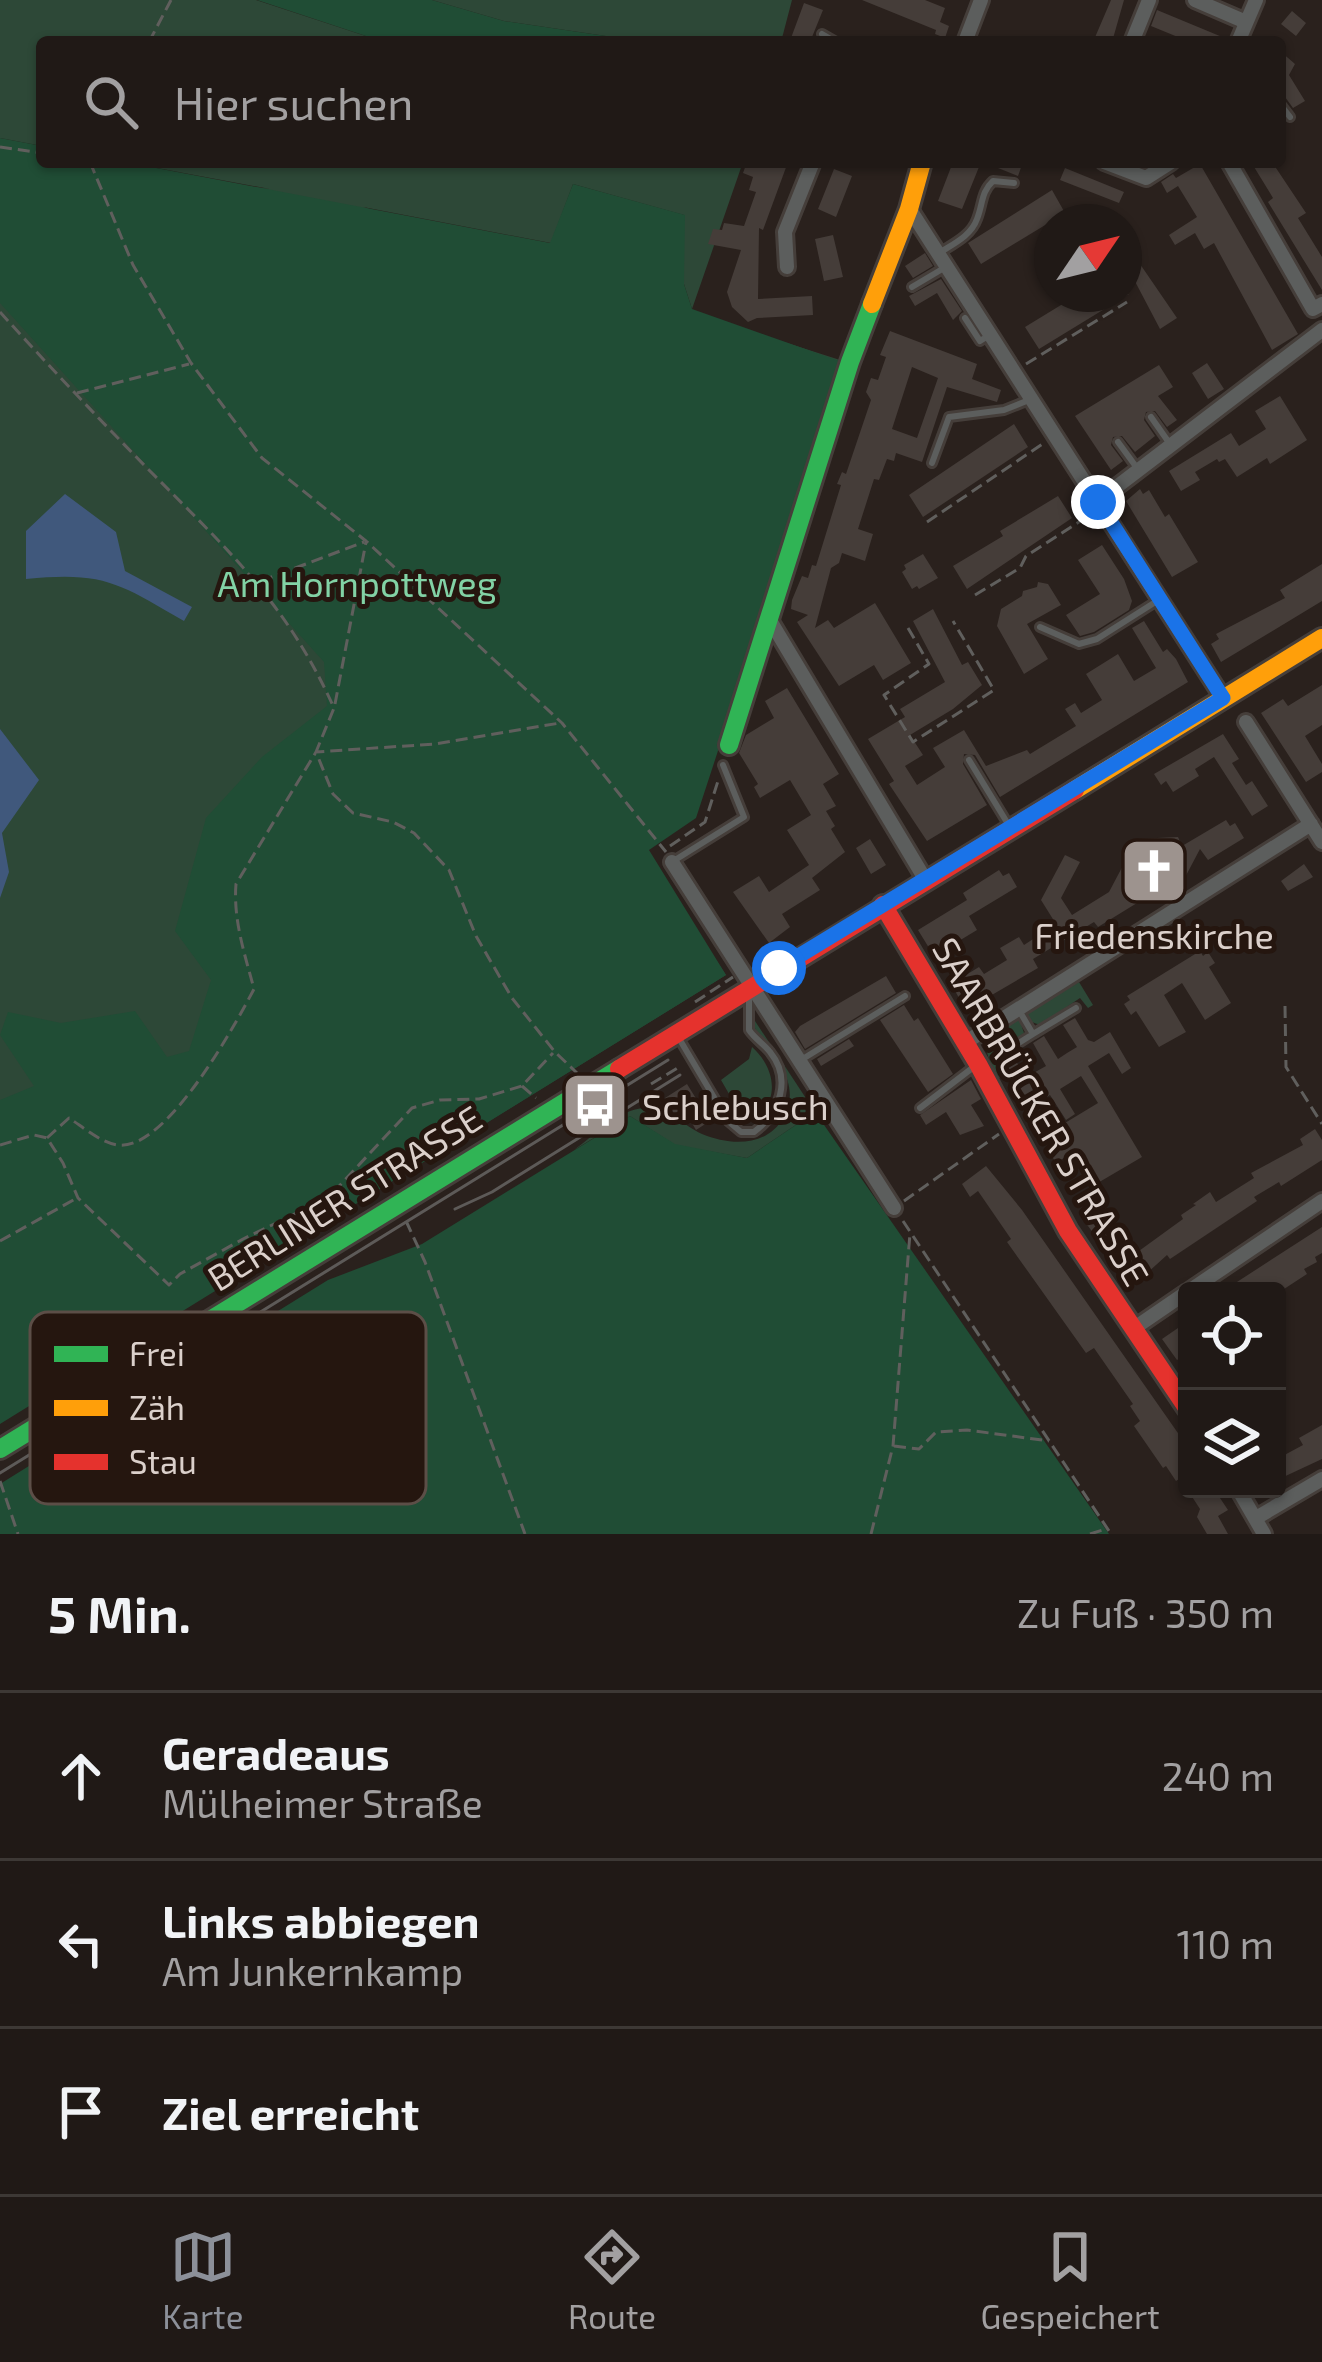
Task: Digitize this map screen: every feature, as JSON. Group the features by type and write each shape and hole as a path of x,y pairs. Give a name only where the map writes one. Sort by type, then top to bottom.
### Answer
{"main road":[{"path":"729,745 850,362 910,208 920,168"},
{"name":"BERLINER STRASSE","path":"221,1312 678,1038 723,1003 1010,827 1320,644"},
{"name":"SAARBRÜCKER STRASSE","path":"883,905 978,1064 1068,1232 1178,1395"},
{"name":"BERLINER STRASSE","path":"0,1449 30,1430"}],"street":[{"path":"967,36 981,0"},
{"path":"1134,36 1149,0"},
{"path":"1195,0 1246,22"},
{"path":"1240,36 1256,0"},
{"path":"787,267 784,232 811,168"},
{"path":"1120,168 1146,178 1162,168"},
{"path":"1232,168 1318,306"},
{"path":"910,208 1223,698"},
{"path":"1100,505 1322,330"},
{"path":"768,617 925,879"},
{"path":"1246,722 1322,842"},
{"path":"965,1042 1311,824"},
{"path":"668,856 894,1208"},
{"path":"1203,1282 1322,1202"},
{"path":"1133,1329 1178,1299"},
{"path":"1256,1518 1322,1479"},
{"path":"1244,1498 1264,1534"}],"lane":[{"path":"822,34 826,36"},
{"path":"1286,112 1290,117"},
{"path":"912,287 966,236 976,222 985,189 993,181 1014,183"},
{"path":"965,318 980,341 992,335"},
{"path":"932,463 950,417 1004,410 1032,399"},
{"path":"1151,417 1172,446"},
{"path":"1118,442 1139,471"},
{"path":"1040,627 1079,644 1097,639 1160,599"},
{"path":"969,760 1010,827"},
{"path":"668,856 744,817 723,765"},
{"path":"678,1038 734,1128 748,1134 764,1125 776,1110 782,1078 768,1049 749,1030 749,987"},
{"path":"798,1062 905,996"},
{"path":"1003,1053 1076,1008"},
{"path":"1018,1009 1034,1034"},
{"path":"920,1108 978,1064"}],"path":[{"path":"152,36 172,0"},
{"path":"0,147 36,152"},
{"path":"93,168 133,265 191,363 262,458 366,541 562,723 668,856 706,823 723,765"},
{"path":"0,312 259,582 310,656 334,708"},
{"path":"1014,371 1111,312"},
{"path":"73,393 191,363"},
{"path":"927,522 1056,436"},
{"path":"975,595 1020,568 1026,556 1100,505"},
{"path":"259,582 366,541"},
{"path":"47,1138 69,1118 114,1145 134,1144 158,1127 229,1037 254,989 234,903 236,884 316,752 334,708 366,541"},
{"path":"908,628 928,664 884,695 913,742 994,690 953,621"},
{"path":"316,752 435,744 562,723"},
{"path":"316,752 333,794 353,814 393,822 414,832 449,870 476,936 503,983 555,1052 578,1074"},
{"path":"1285,1006 1286,1067 1322,1124"},
{"path":"0,1145 34,1135 47,1138 64,1163 78,1198 169,1285 228,1247 328,1198 412,1108 440,1100 479,1099 522,1086 555,1052"},
{"path":"651,1084 691,1060"},
{"path":"522,1086 538,1099"},
{"path":"894,1208 1011,1126"},
{"path":"0,1241 78,1198"},
{"path":"396,1204 425,1262 525,1534"},
{"path":"871,1534 893,1446 910,1231 1109,1531 1090,1534"},
{"path":"893,1446 919,1449 936,1432 967,1430 1051,1441"},
{"path":"0,1481 18,1534"}],"green space":[{"path":"0,0 256,0 366,36 36,36 36,145 0,138"},
{"path":"257,0 432,0 504,21 605,36 366,36"},
{"path":"432,0 792,0 783,36 605,36 504,21"},
{"name":"Am Hornpottweg","path":"0,138 36,145 36,168 156,168 550,243 573,184 685,215 684,284 692,309 845,363 696,818 649,850 726,975 181,1312 30,1312 30,1405 0,1424 0,1100 34,1086 0,1035 8,1012 61,1023 135,1011 167,1057 189,1051 211,980 175,931 206,818 262,757 327,706 324,662 0,303"},
{"name":"Am Hornpottweg","path":"0,155 36,160 36,168 103,168 270,189 157,168 741,168 692,309 684,284 684,215 573,184 551,243 363,207 840,360 720,719 623,819 726,975 180,1312 30,1312 30,1404 0,1423"},
{"path":"1079,982 1093,1005 1088,1008 1080,998 1040,1025 1029,1021 1027,1013"},
{"path":"1019,1018 1024,1033 996,1052 1008,1073 999,1078 988,1056 988,1042"},
{"path":"755,1021 815,1112 747,1158 675,1145 630,1116 574,1150 616,1118 645,1108 662,1110 702,1134 725,1141 748,1141 768,1134 784,1117 790,1092"},
{"path":"752,1047 766,1065 772,1086 767,1106 749,1122 741,1121 731,1110 736,1106 721,1080 749,1059"},
{"path":"815,1112 1109,1534 0,1534 0,1484 30,1465 30,1504 426,1504 426,1312 277,1312 328,1280 422,1244 630,1116 675,1144 747,1158"}],"water":[{"path":"65,494 116,532 125,571 192,607 184,621 110,583 74,577 26,579 26,531"},
{"path":"0,729 39,780 2,833 9,872 0,898"}],"building":[{"path":"862,0 925,0 945,8 940,22 949,26 946,36 935,34 936,30"},
{"path":"1111,0 1124,0 1114,36 1096,36"},
{"path":"804,3 823,10 812,36 792,36"},
{"path":"1157,10 1220,36 1175,36 1151,26"},
{"path":"1292,11 1306,23 1296,36 1281,24"},
{"path":"1286,56 1295,64 1289,75 1305,101 1293,108 1286,98"},
{"path":"745,168 786,168 763,230 759,228 758,299 812,296 813,315 748,322 732,307 727,292 741,250 708,244 713,229 722,230 724,223 744,226 756,192 749,190 753,177 743,173"},
{"path":"951,168 979,168 962,209 938,201"},
{"path":"998,168 1021,168 1018,176"},
{"path":"1065,168 1124,192 1119,203 1060,180"},
{"path":"1202,168 1298,334 1272,350 1214,243 1204,249 1195,233 1175,245 1169,235 1197,217 1178,186 1167,193 1161,182 1173,174 1176,178"},
{"path":"1255,168 1276,168 1306,213 1298,218 1322,257 1322,290 1268,202 1273,198"},
{"path":"834,169 852,176 836,217 818,209"},
{"path":"1052,190 1060,204 1034,204 1034,232 981,264 968,243"},
{"path":"833,235 843,277 824,281 815,239"},
{"path":"925,253 933,266 913,278 905,266"},
{"path":"1142,267 1177,318 1160,329 1142,295"},
{"path":"941,279 962,311 953,320 937,293 915,306 909,296"},
{"path":"1050,312 1100,312 1039,349 1025,327"},
{"path":"890,331 977,364 972,379 1001,390 997,402 947,387 922,462 896,453 894,461 887,459 879,480 874,479 858,529 873,534 865,561 842,553 831,568 815,628 828,620 834,628 875,603 911,663 883,680 874,665 839,686 797,622 808,615 791,609 792,600 802,576 808,578 812,565 816,566 841,485 837,484 842,472 846,474 871,400 866,392 871,378 878,380 886,357 880,355","holes":["912,367 938,378 917,438 892,429"]},
{"path":"1207,363 1224,389 1208,399 1192,373"},
{"path":"1159,365 1173,387 1158,396 1177,420 1167,427 1155,411 1146,412 1144,420 1155,436 1135,452 1122,436 1113,437 1111,445 1123,461 1111,470 1075,416"},
{"path":"1280,396 1307,440 1270,464 1267,458 1237,477 1225,459 1217,459 1195,472 1200,480 1181,491 1169,471 1231,433 1239,446 1266,429 1255,411"},
{"path":"1014,424 1028,447 923,517 909,495"},
{"path":"1140,489 1143,494 1149,490 1165,517 1169,514 1198,562 1172,577 1126,501"},
{"path":"1058,496 1072,518 967,589 953,566"},
{"path":"1102,545 1132,601 1129,610 1080,636 1066,615 1100,594 1078,560"},
{"path":"923,554 938,578 912,589 902,572 904,565"},
{"path":"1322,564 1322,601 1221,662 1211,644 1219,639 1216,634 1285,598 1280,590"},
{"path":"1038,582 1048,584 1061,605 1027,624 1048,659 1024,674 997,626 1001,609"},
{"path":"933,609 962,665 968,662 982,685 910,735 923,755 905,766 917,785 945,767 933,748 964,730 986,766 1027,750 1030,754 1076,726 1065,709 1075,703 1081,713 1102,700 1086,674 1118,654 1134,681 1156,668 1132,628 1144,621 1163,652 1167,649 1176,659 1188,682 1000,797 975,755 964,754 963,764 987,805 927,841 889,784 894,781 868,739 905,717 900,709 945,682 913,621"},
{"path":"1322,685 1322,725 1305,736 1322,772 1306,782 1261,713 1283,699 1288,706"},
{"path":"787,688 839,774 823,784 836,806 826,811 835,826 831,829 845,852 812,878 820,890 782,914 790,927 769,943 733,892 759,876 769,892 809,865 787,830 811,815 790,780 760,798 754,787 758,784 739,753 746,735 774,718 765,701"},
{"path":"1223,734 1239,759 1232,763 1246,785 1252,781 1268,806 1252,816 1214,757 1195,769 1199,776 1173,792 1154,774"},
{"path":"1226,820 1230,826 1235,823 1244,838 1208,860 1200,849 1181,885 1146,893 1098,927 1094,922 1033,959 1038,968 966,1010 951,984 979,967 984,974 1007,960 1000,948 1019,937 1024,945 1056,924 1041,900 1065,855 1080,862 1061,898 1072,915 1109,892 1137,839 1178,837 1182,846"},
{"path":"870,839 886,865 871,874 856,848"},
{"path":"1304,864 1313,877 1288,891 1281,881"},
{"path":"999,870 1003,876 1009,873 1017,887 969,916 977,930 934,956 918,930 967,900 963,893"},
{"path":"1200,951 1203,956 1208,952 1215,963 1209,967 1231,1003 1205,1020 1182,983 1164,995 1186,1032 1159,1047 1136,1011 1131,1015 1124,1004 1130,1000 1127,996"},
{"path":"886,976 896,993 805,1049 795,1032 800,1026"},
{"path":"904,1005 914,1021 918,1018 953,1074 928,1092 880,1020"},
{"path":"1075,1018 1088,1040 1094,1042 1110,1032 1131,1068 1122,1074 1109,1053 1088,1066 1142,1157 1096,1184 1075,1151 1056,1163 1050,1153 1069,1141 1060,1126 1098,1103 1081,1076 1060,1089 1075,1114 1066,1120 1050,1095 1029,1107 1002,1062 1013,1056 1026,1078 1046,1066 1033,1043 1044,1036 1058,1059 1077,1047 1063,1025"},
{"path":"849,1039 854,1046 821,1066 817,1059"},
{"path":"971,1080 981,1099 971,1105 984,1126 960,1135 946,1112 926,1125 920,1115"},
{"path":"687,1084 710,1121 696,1130 683,1108 674,1114 665,1098"},
{"path":"1315,1129 1322,1140 1322,1160 1254,1197 1257,1201 1170,1259 1167,1255 1135,1284 1121,1264 1183,1219 1181,1215 1210,1192 1216,1202 1254,1178 1251,1173 1303,1145 1300,1139"},
{"path":"986,1166 1022,1210 1178,1433 1178,1480 1163,1468 1134,1426 1140,1421 1133,1404 1094,1348 1086,1353 1007,1242 1011,1239 978,1191 970,1197 962,1184"},
{"path":"1106,1208 1122,1234 1103,1246 1085,1222"},
{"path":"1322,1227 1322,1253 1315,1257 1317,1262 1286,1288 1286,1282 1237,1282"},
{"path":"1178,1328 1178,1359 1177,1360 1162,1339"},
{"path":"1322,1425 1322,1459 1286,1476 1286,1454 1303,1445 1299,1438"},
{"path":"1193,1498 1220,1498 1228,1510 1218,1516 1228,1534 1207,1534 1197,1517 1200,1509"}],"tram line":[{"path":"260,1312 668,1060"},
{"path":"455,1209 492,1192 680,1075"},
{"path":"0,1473 30,1454"}],"traffic: fast":[{"path":"729,745 872,304"},
{"path":"223,1312 619,1069"},
{"path":"0,1449 30,1431"}],"traffic: slow":[{"path":"872,304 920,168"},
{"path":"1075,790 1322,638"}],"traffic: jam":[{"path":"619,1069 1075,790"},
{"path":"883,905 978,1064 1068,1231 1178,1395"}],"place":[{"name":"Friedenskirche","path":"1154,871"},
{"name":"Schlebusch","path":"595,1105"}],"route":[{"path":"779,968 1223,698 1098,502"}]}
